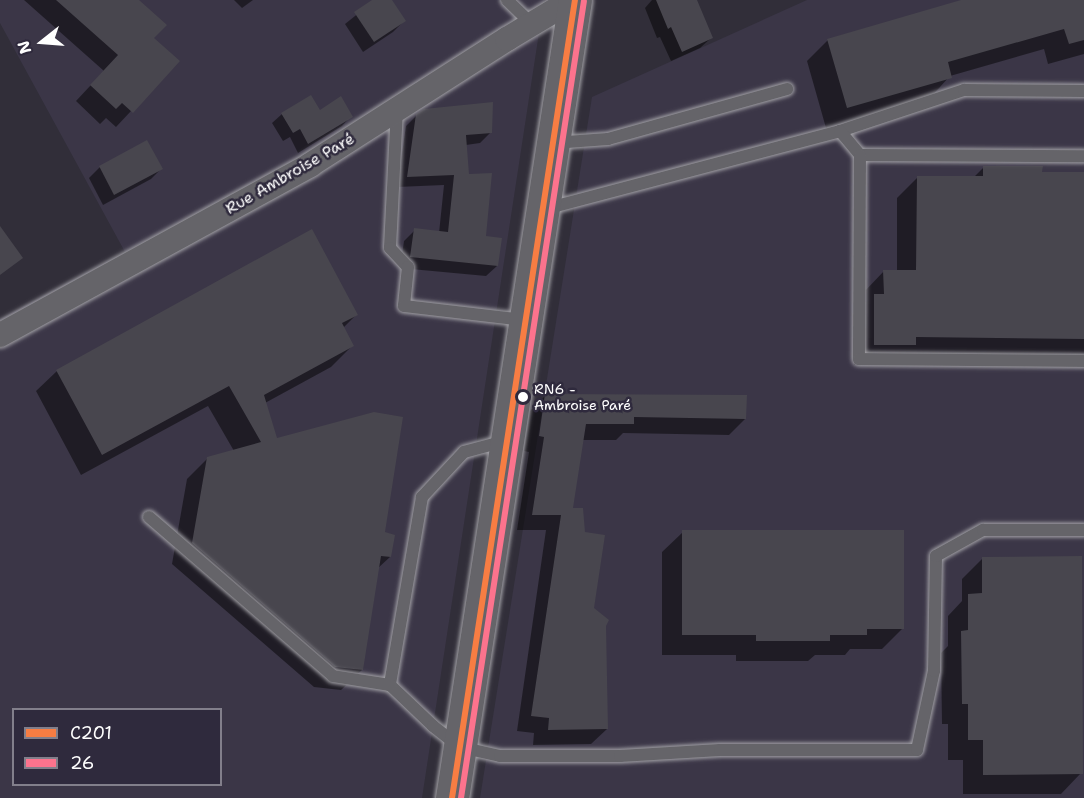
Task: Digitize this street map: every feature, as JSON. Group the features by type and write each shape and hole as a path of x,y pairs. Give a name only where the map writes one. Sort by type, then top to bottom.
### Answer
{"main road":[{"path":"452,798 574,0"}],"street":[{"name":"Rue Ambroise Paré","path":"0,335 310,165 532,24 574,0"}],"lane":[{"path":"507,0 532,24"},
{"path":"552,143 608,139 787,89"},
{"path":"541,210 840,131 964,90 1084,91"},
{"path":"397,109 390,248 408,267 404,306 524,320"},
{"path":"840,131 860,155 859,359 1084,361"},
{"path":"860,155 1084,156"},
{"path":"390,685 422,497 464,452 506,440"},
{"path":"150,517 333,676 390,685 433,726 460,747 500,756 621,756 720,750 917,750 934,671 936,556 983,530 1084,530"}],"shaded area":[{"path":"0,0 544,0 422,798 0,798 0,319 125,252 0,23"},
{"path":"807,0 1084,0 1084,798 480,798 592,97"}],"building":[{"path":"56,0 139,0 167,25 154,38 180,61 133,113 122,103 116,109 90,85 118,55"},
{"path":"372,0 392,0 406,21 374,42 354,12"},
{"path":"656,0 697,0 713,38 682,52 671,27 668,29"},
{"path":"961,0 1084,0 1084,40 1069,44 1064,29 948,62 952,78 847,108 827,39"},
{"path":"311,95 320,110 341,96 353,117 308,144 300,129 293,133 281,113"},
{"path":"493,102 492,133 466,135 469,174 492,173 486,236 502,238 498,266 410,257 414,228 448,232 454,175 407,177 416,114 424,109"},
{"path":"147,140 163,169 114,195 99,166"},
{"path":"983,166 1043,166 1042,172 1084,172 1084,339 916,337 916,345 874,345 874,294 884,294 883,270 916,270 917,176 983,176"},
{"path":"0,226 23,258 0,275"},
{"path":"312,229 358,315 342,323 354,346 264,395 277,438 374,412 403,417 385,532 395,535 391,557 381,556 363,670 335,667 192,543 207,457 261,442 229,386 102,455 56,370"},
{"path":"545,394 747,395 746,419 634,417 634,424 586,424 573,508 583,508 585,532 605,535 594,608 609,620 606,626 608,729 548,730 549,718 531,716 561,515 532,515 544,437 539,436"},
{"path":"682,530 904,530 904,629 867,629 867,635 830,635 830,641 756,641 756,635 682,635"},
{"path":"1082,556 1083,774 983,775 983,740 968,740 968,704 962,704 961,631 968,630 968,594 982,593 982,557"}],"transit line":[{"name":"C201","path":"452,798 575,0"},
{"name":"26","path":"461,798 584,1"}],"place":[{"name":"RN6 - Ambroise Paré","path":"523,397"}]}
